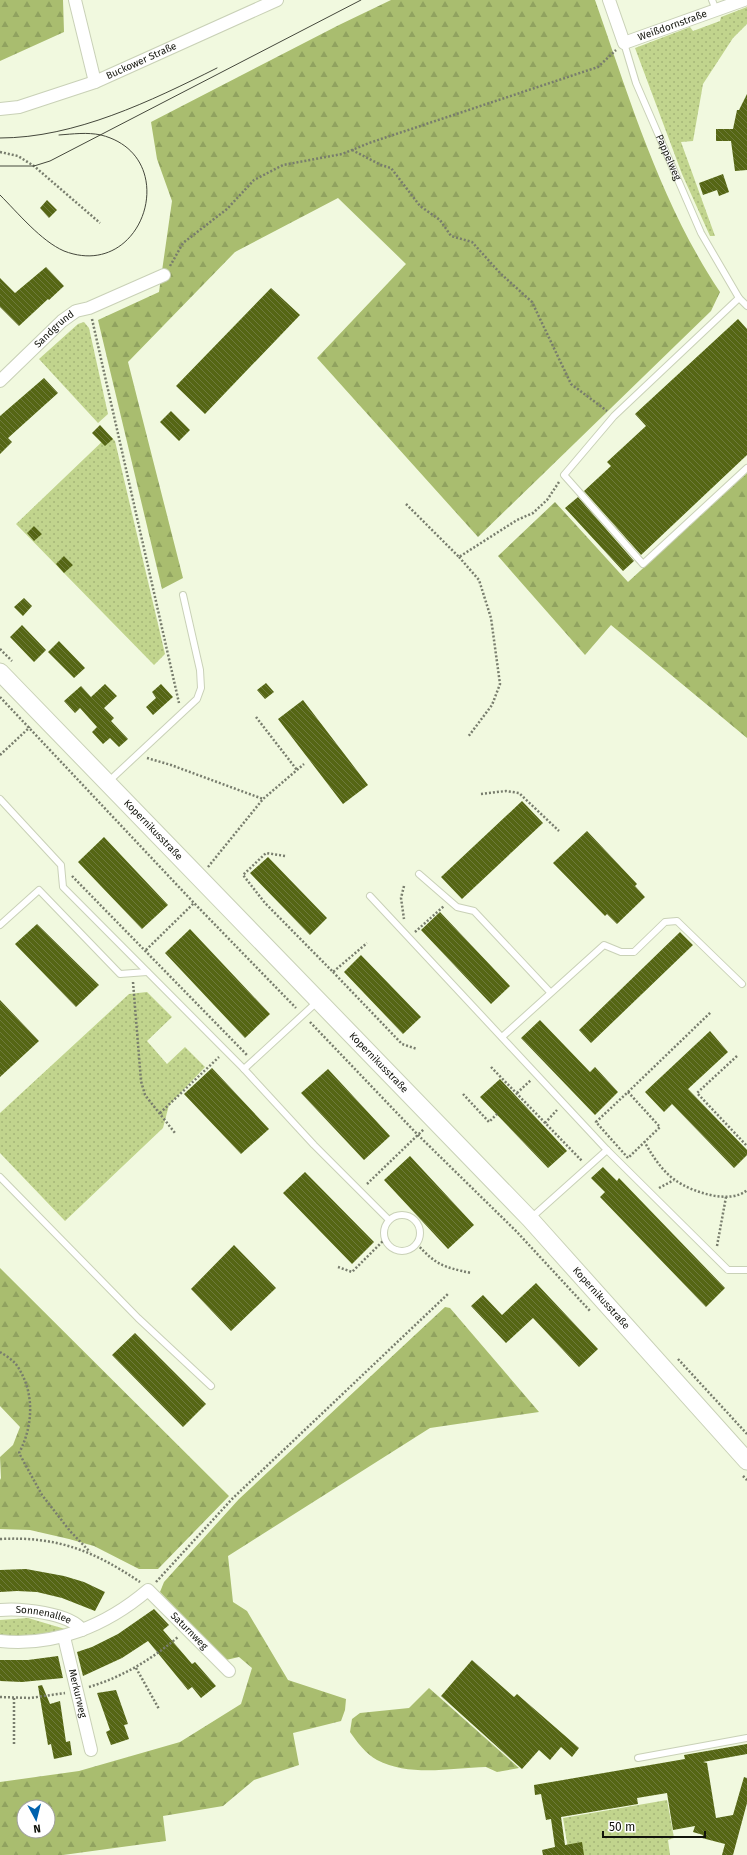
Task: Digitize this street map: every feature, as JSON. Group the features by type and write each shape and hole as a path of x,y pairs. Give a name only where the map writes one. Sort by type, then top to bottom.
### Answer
{"main road":[{"name":"Kopernikusstraße","path":"0,672 35,722 106,784 434,1119 530,1220 747,1461"}],"street":[{"path":"75,0 95,82"},
{"name":"Pappelweg","path":"609,0 624,43"},
{"name":"Weißdornstraße","path":"624,43 714,5 744,0"},
{"name":"Buckower Straße","path":"0,109 20,107 95,82 272,1"},
{"name":"Sandgrund","path":"0,381 62,320 76,311 89,308 164,276"},
{"name":"Saturnweg","path":"148,1590 229,1672"},
{"name":"Sonnenallee","path":"0,1641 22,1643 64,1637 114,1615 148,1590"},
{"name":"Sonnenallee","path":"0,1610 24,1610 55,1616 78,1624 82,1630"},
{"name":"Merkurweg","path":"64,1637 91,1750"}],"lane":[{"name":"Pappelweg","path":"624,43 636,83 701,233 739,298 747,306"},
{"path":"739,298 614,416 564,475 642,564 747,468"},
{"path":"106,784 197,699 201,688 200,670 183,595"},
{"path":"0,799 62,865 63,886 244,1069 314,1145 389,1220"},
{"path":"419,874 457,907 474,910 550,992"},
{"path":"0,925 39,890 120,974 147,972"},
{"path":"370,896 607,1150 650,1193 728,1270 747,1270"},
{"path":"502,1037 550,992 604,945 621,952 634,952 665,922 677,921 742,984"},
{"path":"244,1069 318,1001"},
{"path":"530,1220 607,1150"},
{"path":"0,1177 138,1318 211,1386"},
{"path":"399,1215 406,1215 416,1222 420,1233 417,1244 408,1251 396,1251 391,1249 384,1240 383,1230 389,1220 399,1215"},
{"path":"638,1758 747,1738"}],"path":[{"path":"164,276 183,243 227,209 254,180 283,165 342,154 598,67 624,43"},
{"path":"352,150 382,165 392,168 420,206 440,220 451,236 472,242 500,273 532,302 571,384 614,416"},
{"path":"0,152 18,156 34,166 100,223"},
{"path":"89,308 182,713"},
{"path":"458,557 517,520 533,513 547,500 564,475"},
{"path":"406,504 479,580 491,618 500,684 492,705 468,737"},
{"path":"0,697 35,722 194,903 303,1014 418,1135 517,1232"},
{"path":"256,717 297,770"},
{"path":"0,755 35,722"},
{"path":"138,754 263,799"},
{"path":"208,867 263,799 304,764"},
{"path":"481,794 506,790 519,793 559,831"},
{"path":"285,856 266,853 243,875 265,903 402,1044 417,1049"},
{"path":"62,865 253,1060"},
{"path":"404,886 402,898 408,936"},
{"path":"408,936 450,900"},
{"path":"146,950 194,903"},
{"path":"333,972 367,943"},
{"path":"132,974 141,1081 145,1095 176,1133"},
{"path":"628,1092 660,1127 628,1158 596,1122 711,1012"},
{"path":"160,1113 226,1051"},
{"path":"737,1056 697,1093 747,1146"},
{"path":"491,1067 588,1167"},
{"path":"517,1094 536,1074"},
{"path":"463,1094 489,1122 497,1114"},
{"path":"545,1123 564,1103"},
{"path":"360,1191 434,1119"},
{"path":"644,1141 657,1163 674,1180 714,1196 726,1197 742,1194 747,1190"},
{"path":"650,1193 674,1180"},
{"path":"715,1257 726,1197"},
{"path":"338,1267 352,1272 384,1240"},
{"path":"417,1244 433,1261 451,1269 471,1273"},
{"path":"0,1540 46,1541 90,1552 143,1583 148,1590 232,1500 449,1293"},
{"path":"0,1352 14,1362 26,1384 30,1404 30,1421 27,1439 19,1453 42,1494 70,1531 90,1552"},
{"path":"0,1697 30,1698 77,1691 111,1680 156,1656 188,1629"},
{"path":"136,1668 159,1709"},
{"path":"14,1698 14,1746"}],"green space":[{"path":"0,0 63,0 64,32 0,61"},
{"path":"391,0 595,0 648,150 680,223 720,292 711,311 478,537 317,358 406,264 338,198 235,252 128,362 183,578 162,589 98,320 159,292 172,201 157,159 151,122 339,25"},
{"path":"747,7 747,24 733,38 703,84 693,141 681,142 715,236 710,236 682,174 635,48 690,27 693,31 720,21 721,17"},
{"path":"84,322 89,328 108,414 98,423 39,359 78,324"},
{"path":"109,435 115,441 165,654 154,665 16,524"},
{"path":"747,473 747,738 611,625 585,655 498,556 555,502 628,582"},
{"path":"147,992 172,1017 147,1041 167,1064 185,1047 205,1067 169,1105 163,1128 65,1221 0,1153 0,1113 129,994"},
{"path":"0,1268 229,1496 158,1569 139,1569 94,1546 69,1539 30,1530 0,1529 0,1457 13,1445 20,1427 0,1406"},
{"path":"445,1307 450,1308 539,1412 430,1428 228,1556 233,1602 247,1611 288,1680 346,1699 345,1710 341,1721 293,1733 299,1765 254,1780 223,1806 163,1816 166,1841 63,1855 0,1855 0,1782 79,1771 180,1742 241,1704 252,1668 239,1657 226,1660 160,1592 164,1582 239,1499"},
{"path":"28,1618 65,1629 35,1635 0,1635 0,1620"},
{"path":"429,1688 519,1768 497,1772 486,1767 431,1770 403,1768 377,1760 362,1748 350,1732 352,1719 360,1713 409,1708"},
{"path":"667,1800 674,1838 668,1840 670,1855 569,1855 563,1818"}],"building":[{"path":"747,94 747,170 735,171 731,141 716,141 716,129 733,129 737,110 739,110"},
{"path":"723,174 729,192 719,196 717,190 703,195 699,183"},
{"path":"47,200 57,210 49,218 40,208"},
{"path":"46,267 64,286 19,326 0,307 0,278 15,293"},
{"path":"271,288 300,315 205,414 176,386"},
{"path":"738,319 747,329 747,455 641,555 584,491 611,466 607,462 646,426 635,414"},
{"path":"44,378 58,393 8,438 12,442 0,454 0,416"},
{"path":"171,411 190,430 179,441 160,422"},
{"path":"100,425 113,439 105,446 92,433"},
{"path":"578,497 634,561 623,571 565,508"},
{"path":"34,526 42,534 34,541 27,533"},
{"path":"64,556 73,565 64,573 56,564"},
{"path":"24,598 32,606 23,616 14,607"},
{"path":"22,625 46,650 34,662 10,637"},
{"path":"59,641 85,668 74,678 48,652"},
{"path":"266,683 274,692 265,699 257,690"},
{"path":"105,684 117,696 104,708 114,718 111,721 128,739 119,747 110,738 103,744 92,732 97,727 80,708 75,713 64,701 81,686 91,697"},
{"path":"161,684 173,697 153,715 146,707 156,698 152,692"},
{"path":"303,700 368,785 343,804 278,719"},
{"path":"522,801 543,823 462,899 441,877"},
{"path":"587,831 637,884 635,886 645,897 617,924 607,914 605,916 553,863"},
{"path":"104,837 168,905 142,929 78,862"},
{"path":"268,857 327,918 310,935 250,873"},
{"path":"440,912 510,986 491,1004 421,930"},
{"path":"37,924 99,985 76,1007 15,944"},
{"path":"190,929 270,1014 245,1038 165,953"},
{"path":"680,932 693,945 591,1043 579,1030"},
{"path":"361,955 421,1017 403,1034 344,972"},
{"path":"0,1000 39,1041 0,1077"},
{"path":"540,1020 590,1072 595,1067 618,1092 595,1115 521,1038"},
{"path":"710,1031 728,1052 688,1089 747,1150 747,1155 734,1168 672,1104 664,1112 645,1092"},
{"path":"212,1068 269,1129 241,1154 184,1094"},
{"path":"328,1069 390,1136 364,1160 301,1093"},
{"path":"500,1079 567,1151 548,1168 480,1097"},
{"path":"410,1156 474,1225 448,1249 384,1180"},
{"path":"603,1167 617,1181 619,1178 725,1288 706,1307 600,1197 605,1192 591,1178"},
{"path":"305,1172 374,1242 352,1264 283,1193"},
{"path":"234,1245 276,1288 231,1331 191,1289"},
{"path":"536,1283 598,1349 579,1367 533,1318 506,1343 471,1306 483,1295 502,1315"},
{"path":"135,1333 206,1404 183,1427 112,1355"},
{"path":"26,1569 64,1576 84,1582 105,1592 95,1611 62,1598 37,1592 0,1592 0,1570"},
{"path":"154,1609 169,1625 163,1630 192,1664 195,1662 216,1686 201,1698 192,1687 188,1690 148,1641 122,1658 83,1676 77,1652 92,1647 118,1634"},
{"path":"58,1656 63,1678 22,1682 0,1681 0,1660 28,1660"},
{"path":"472,1660 514,1697 517,1694 579,1748 572,1757 561,1747 550,1760 539,1750 522,1769 441,1696"},
{"path":"42,1685 50,1704 60,1701 66,1742 70,1741 72,1755 54,1759 51,1744 48,1745 38,1686"},
{"path":"116,1690 128,1724 124,1725 129,1739 111,1745 106,1732 110,1730 97,1693"},
{"path":"747,1744 747,1754 703,1762 707,1763 716,1818 733,1815 744,1777 747,1778 747,1803 733,1855 722,1855 725,1844 702,1838 703,1835 693,1832 695,1826 673,1830 667,1793 637,1798 638,1804 561,1817 565,1845 582,1842 584,1855 543,1855 542,1850 555,1847 551,1819 546,1820 541,1794 535,1795 534,1785 685,1759 684,1755"}],"tram line":[{"path":"0,166 34,166 50,161 361,0"},
{"path":"0,138 56,132 84,125 139,105 217,68"},
{"path":"0,195 38,234 64,251 92,256 115,249 133,233 144,212 147,189 141,166 127,147 96,134 85,133 59,135"}]}
